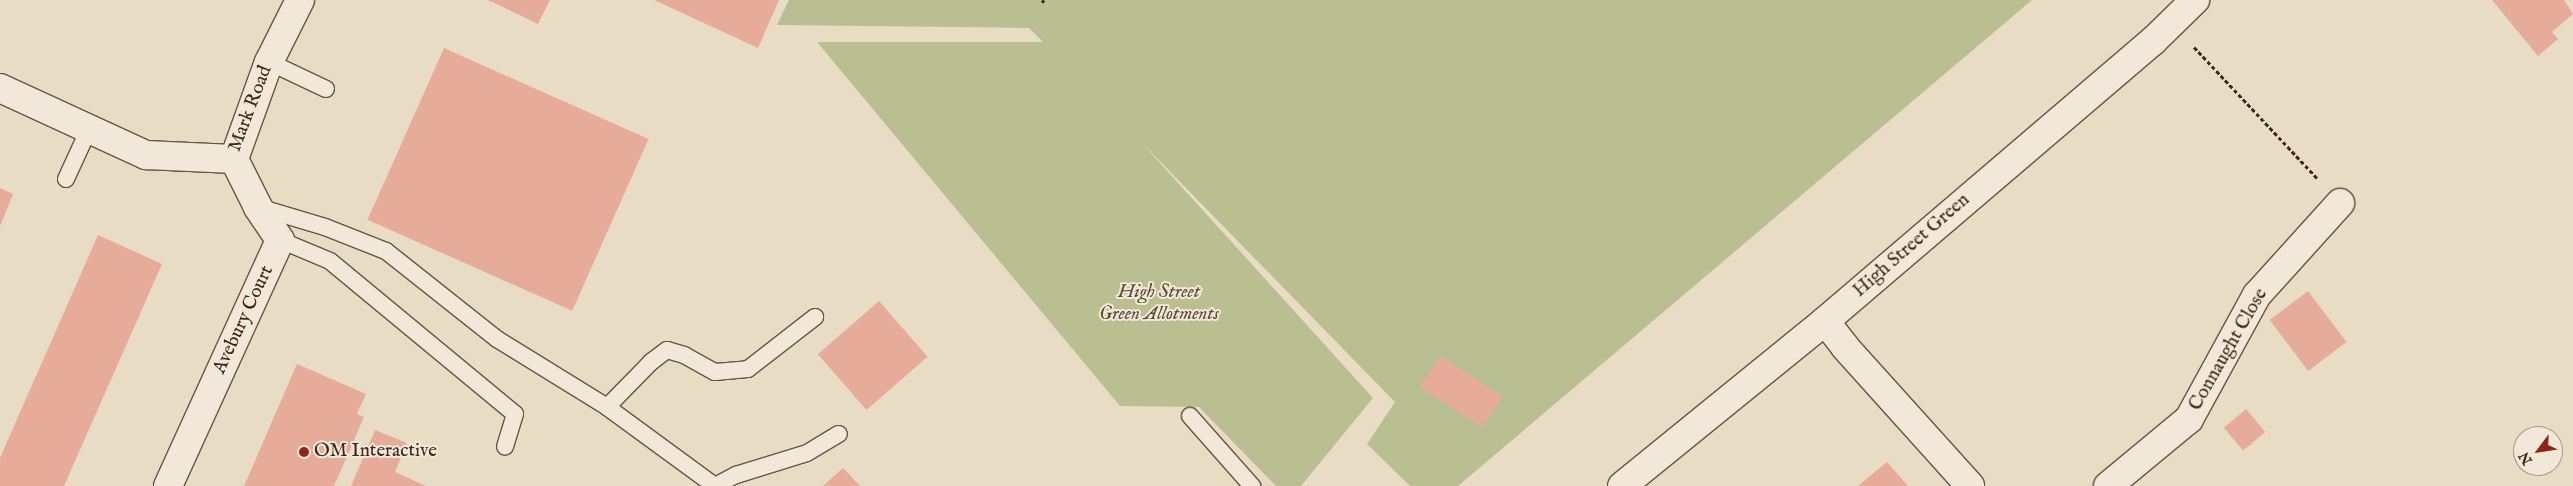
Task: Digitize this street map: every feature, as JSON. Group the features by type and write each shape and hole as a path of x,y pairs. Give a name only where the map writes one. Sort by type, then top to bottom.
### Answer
{"street":[{"name":"Mark Road","path":"0,88 146,155 234,159 269,62 300,0"},
{"name":"High Street Green","path":"1622,486 1825,320 2196,0"},
{"path":"234,159 258,208 280,240"},
{"name":"Connaught Close","path":"2108,486 2189,419 2257,295 2340,203"},
{"name":"Avebury Court","path":"168,486 280,240"},
{"path":"1825,320 1845,347 1970,486"}],"lane":[{"path":"269,62 326,89"},
{"path":"66,179 89,129"},
{"path":"258,208 325,227 386,251 497,339 607,407 715,486 736,475 807,453 839,434"},
{"path":"280,240 330,262 515,414 505,446"},
{"path":"607,407 651,362 667,350 684,355 715,372 748,369 815,317"},
{"path":"1190,416 1252,486"}],"path":[{"path":"2171,23 2340,203"}],"green space":[{"name":"High Street Green Allotments","path":"789,0 2032,0 1458,486 1410,486 1367,444 1395,402 1141,142 1373,398 1301,486 1276,486 1199,407 1120,406 817,42 1043,42 1029,28 777,25"}],"building":[{"path":"488,0 550,0 538,24"},
{"path":"654,0 779,0 758,48"},
{"path":"2492,0 2564,0 2573,14 2552,32 2558,39 2538,56"},
{"path":"444,48 649,139 572,311 368,220"},
{"path":"0,188 13,194 0,226"},
{"path":"98,235 162,264 64,486 0,486 0,458"},
{"path":"2308,291 2347,342 2308,371 2270,320"},
{"path":"879,301 928,357 866,410 818,354"},
{"path":"1440,356 1502,396 1482,427 1420,387"},
{"name":"OM Interactive","path":"297,364 366,394 357,414 364,417 334,486 244,486"},
{"path":"2246,409 2265,432 2243,451 2224,428"},
{"path":"375,430 407,443 395,472 426,486 351,486"},
{"path":"1887,462 1908,486 1858,486"},
{"path":"843,468 860,486 823,486"}],"place":[{"name":"OM Interactive","path":"304,452"}]}
